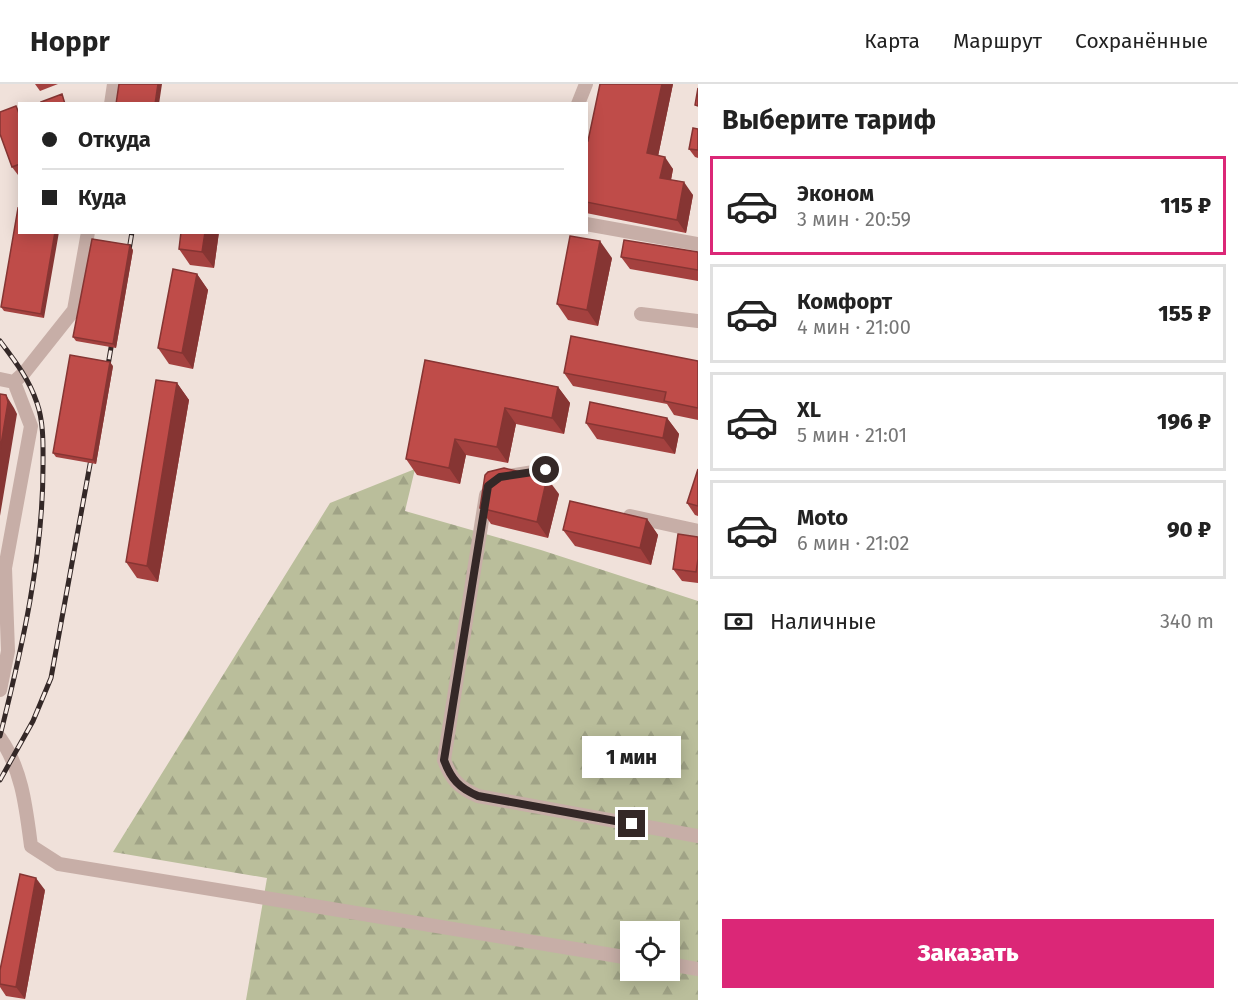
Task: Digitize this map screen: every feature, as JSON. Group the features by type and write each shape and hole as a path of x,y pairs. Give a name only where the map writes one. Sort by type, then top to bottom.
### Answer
{"street":[{"path":"111,102 114,84"},
{"path":"579,102 586,84"},
{"path":"588,224 698,244"},
{"path":"14,382 24,374 74,309 88,234"},
{"path":"641,314 698,321"},
{"path":"0,379 14,382"},
{"path":"0,690 8,651 5,568 31,426 14,382"},
{"path":"546,470 500,477 488,486 444,760 451,779 465,791 478,796 698,836"},
{"path":"616,513 698,531"},
{"path":"0,738 13,755 31,846 59,864 620,956"},
{"path":"680,966 698,969"}],"green space":[{"path":"415,469 405,511 541,550 698,601 698,1000 246,1000 267,878 113,852 330,503"}],"building":[{"path":"119,84 158,84 155,102 116,102"},
{"path":"600,84 662,84 647,153 665,157 660,178 684,182 677,220 588,202 588,141"},
{"path":"698,88 698,106 695,105"},
{"path":"62,94 64,102 41,102"},
{"path":"16,106 18,111 18,165 12,167 0,134 0,112"},
{"path":"693,128 698,129 698,150 689,149"},
{"path":"18,208 18,234 55,234 41,314 1,307"},
{"path":"181,234 205,234 202,252 179,249"},
{"path":"570,236 600,241 587,310 557,304"},
{"path":"92,239 130,245 113,344 73,337"},
{"path":"624,240 698,252 698,270 621,257"},
{"path":"173,269 197,274 182,353 158,348"},
{"path":"571,336 698,361 698,408 664,401 666,392 564,373"},
{"path":"70,355 110,362 93,460 53,453"},
{"path":"425,360 558,387 552,418 505,408 497,447 455,439 449,468 406,459"},
{"path":"156,380 177,383 147,566 126,562"},
{"path":"0,394 6,395 8,402 0,451"},
{"path":"590,402 667,418 663,438 586,423"},
{"path":"504,468 547,478 537,522 480,508 485,475"},
{"path":"698,469 698,506 687,503"},
{"path":"570,501 647,519 640,548 563,530"},
{"path":"678,534 698,537 696,572 673,569"},
{"path":"20,874 36,878 16,987 0,984 0,970"}],"railway":[{"path":"127,262 132,234"},
{"path":"106,377 114,330"},
{"path":"0,341 34,394 43,434 42,500 35,568 23,636 0,736"},
{"path":"0,780 33,721 51,678 93,448"}],"route":[{"path":"546,470 500,477 488,486 476,549 444,760 451,779 465,791 478,796 632,824"}]}
